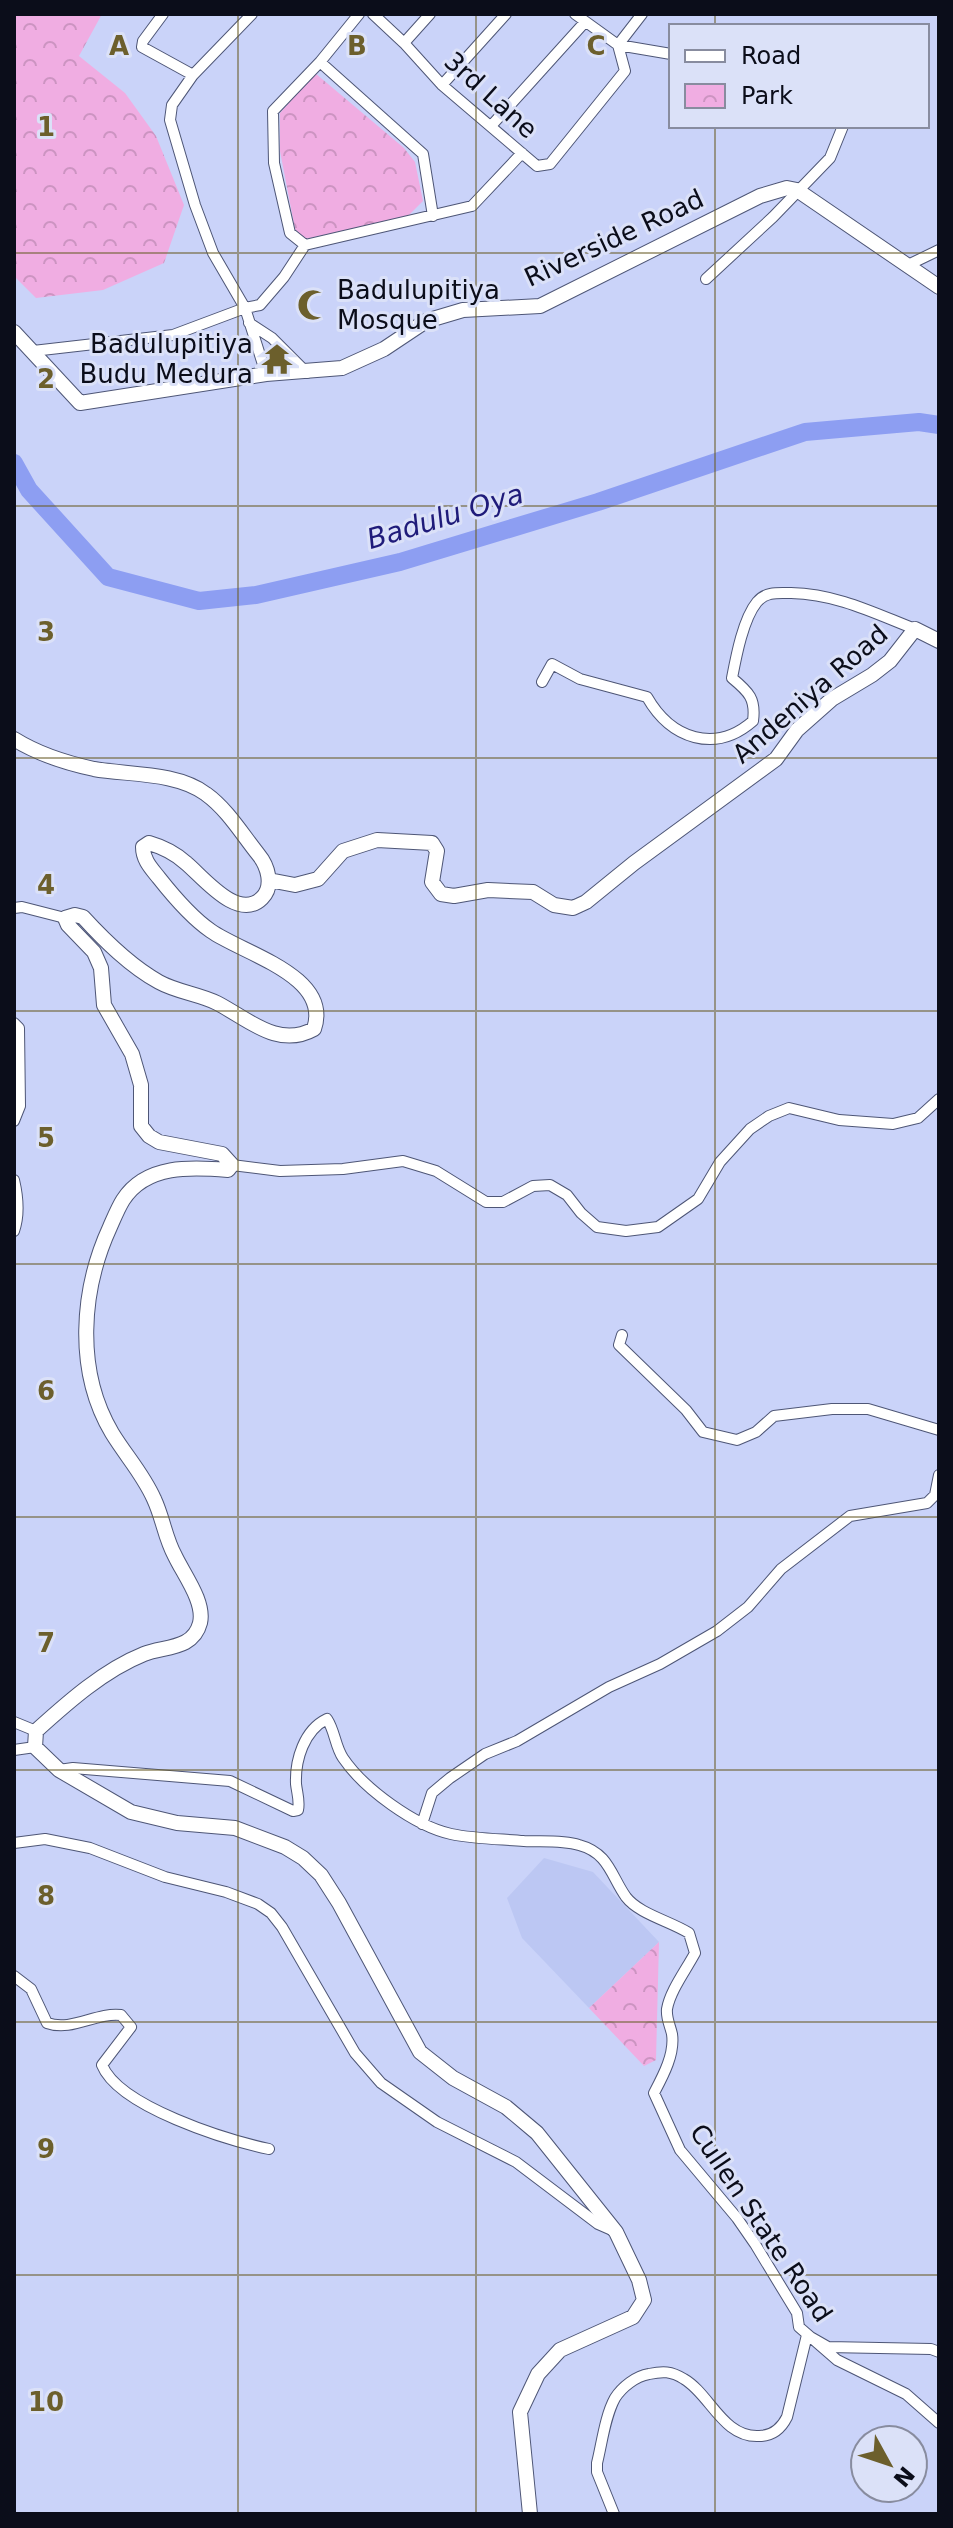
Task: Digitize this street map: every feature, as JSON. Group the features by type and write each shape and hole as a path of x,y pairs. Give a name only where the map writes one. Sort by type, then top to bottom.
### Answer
{"street":[{"path":"163,14 142,47 193,75"},
{"path":"252,14 193,75 172,105 170,120 213,253 245,308 266,374"},
{"path":"305,245 290,233 274,163 273,111 320,62 359,14"},
{"name":"3rd Lane","path":"373,14 442,85 537,166 550,164 625,71 618,45"},
{"path":"404,43 430,14"},
{"path":"442,85 506,14"},
{"path":"575,14 618,45 669,54"},
{"path":"618,45 642,14"},
{"path":"491,126 585,22"},
{"path":"320,62 423,154 433,216"},
{"path":"706,279 773,217 830,158 842,128"},
{"path":"33,351 173,335 260,305 305,245 472,206 522,153"},
{"name":"Riverside Road","path":"14,332 80,403 266,374 342,368 384,349 426,321 463,310 540,306 760,196 787,188 797,190"},
{"path":"797,190 939,287"},
{"path":"908,265 939,250"},
{"path":"249,323 272,338 307,373"},
{"path":"542,682 552,664 580,679 647,697 656,712 680,733 715,741 740,732 753,721 755,705 746,690 732,678 738,646 757,601 771,592 815,593 838,598 915,629"},
{"name":"Andeniya Road","path":"269,880 295,885 318,879 343,851 377,840 432,843 437,851 432,882 441,894 454,896 488,890 533,892 554,905 573,908 586,902 776,759 797,730 832,699 890,661 915,629 939,641"},
{"path":"14,739 32,750 64,761 95,769 143,773 196,787 208,795 263,860 269,880 267,892 258,902 242,905 221,896 185,861 163,847 149,843 143,847 143,857 170,891 211,931 273,963 309,991 316,1002 318,1018 314,1029 304,1034 286,1036 266,1032 215,1002 161,983 135,967 83,917 75,915 65,918 22,907 14,908"},
{"path":"65,918 94,952 101,968 104,1005 132,1054 141,1085 141,1126 159,1142 222,1154 232,1165 280,1171 343,1169 403,1161 436,1171 486,1202 503,1202 533,1186 550,1185 567,1195 597,1227 626,1231 658,1227 698,1199 720,1162 750,1129 769,1116 789,1108 839,1120 893,1124 918,1118 939,1099"},
{"path":"14,1023 19,1028 20,1106 14,1121"},
{"path":"232,1165 228,1170 182,1166 159,1173 133,1188 123,1199 102,1246 86,1305 86,1338 94,1389 111,1431 138,1468 155,1501 166,1540 199,1604 200,1624 188,1641 123,1664 69,1702 36,1731 35,1747 59,1770 131,1812 177,1823 235,1828 285,1847 303,1858 321,1875 339,1903 420,2052 453,2078 506,2107 537,2133 616,2232 639,2280 644,2300 633,2317 560,2350 538,2374 520,2412 530,2514"},
{"path":"14,1180 18,1198 18,1219 14,1231"},
{"path":"622,1335 619,1345 686,1410 703,1432 737,1440 756,1432 774,1416 856,1409 868,1409 939,1430"},
{"path":"422,1824 432,1793 485,1754 517,1741 609,1687 660,1664 717,1631 748,1607 781,1569 850,1516 927,1503 935,1495 939,1475"},
{"name":"Cullen State Road","path":"59,1770 73,1768 230,1781 293,1811 298,1810 299,1805 296,1781 303,1741 316,1724 327,1719 343,1758 360,1778 422,1824 449,1834 471,1837 580,1845 607,1861 627,1898 642,1911 689,1933 695,1953 669,2001 666,2013 673,2037 664,2074 654,2093 680,2150 743,2227 797,2313 799,2327 837,2360 906,2394 939,2423"},
{"path":"14,1722 36,1731"},
{"path":"14,1750 35,1747"},
{"path":"14,1843 45,1839 90,1848 165,1877 226,1892 258,1904 271,1913 282,1927 355,2053 381,2083 437,2122 516,2162 598,2224 616,2232"},
{"path":"14,1976 31,1989 47,2023 59,2027 111,2014 121,2015 131,2027 102,2065 108,2078 136,2097 191,2126 228,2140 269,2149"},
{"path":"614,2514 597,2472 597,2463 614,2399 641,2375 666,2371 686,2380 734,2430 751,2437 768,2436 782,2426 787,2417 807,2335 828,2347 931,2349 939,2352"}],"shaded area":[{"path":"544,1858 593,1872 659,1942 589,2008 522,1938 507,1898"}],"green space":[{"path":"14,14 102,14 79,56 125,93 156,136 184,205 164,263 103,290 36,298 14,276"},
{"path":"315,73 404,148 415,162 423,201 407,217 305,239 295,229 280,151 280,113"},
{"path":"659,1942 656,2060 644,2066 589,2008"}],"waterway":[{"name":"Badulu Oya","path":"14,463 29,490 108,577 199,601 256,595 400,562 598,502 805,432 919,422 939,425"}],"place":[{"name":"Badulupitiya Mosque","path":"313,305"},
{"name":"Badulupitiya Budu Medura","path":"277,359"}]}
